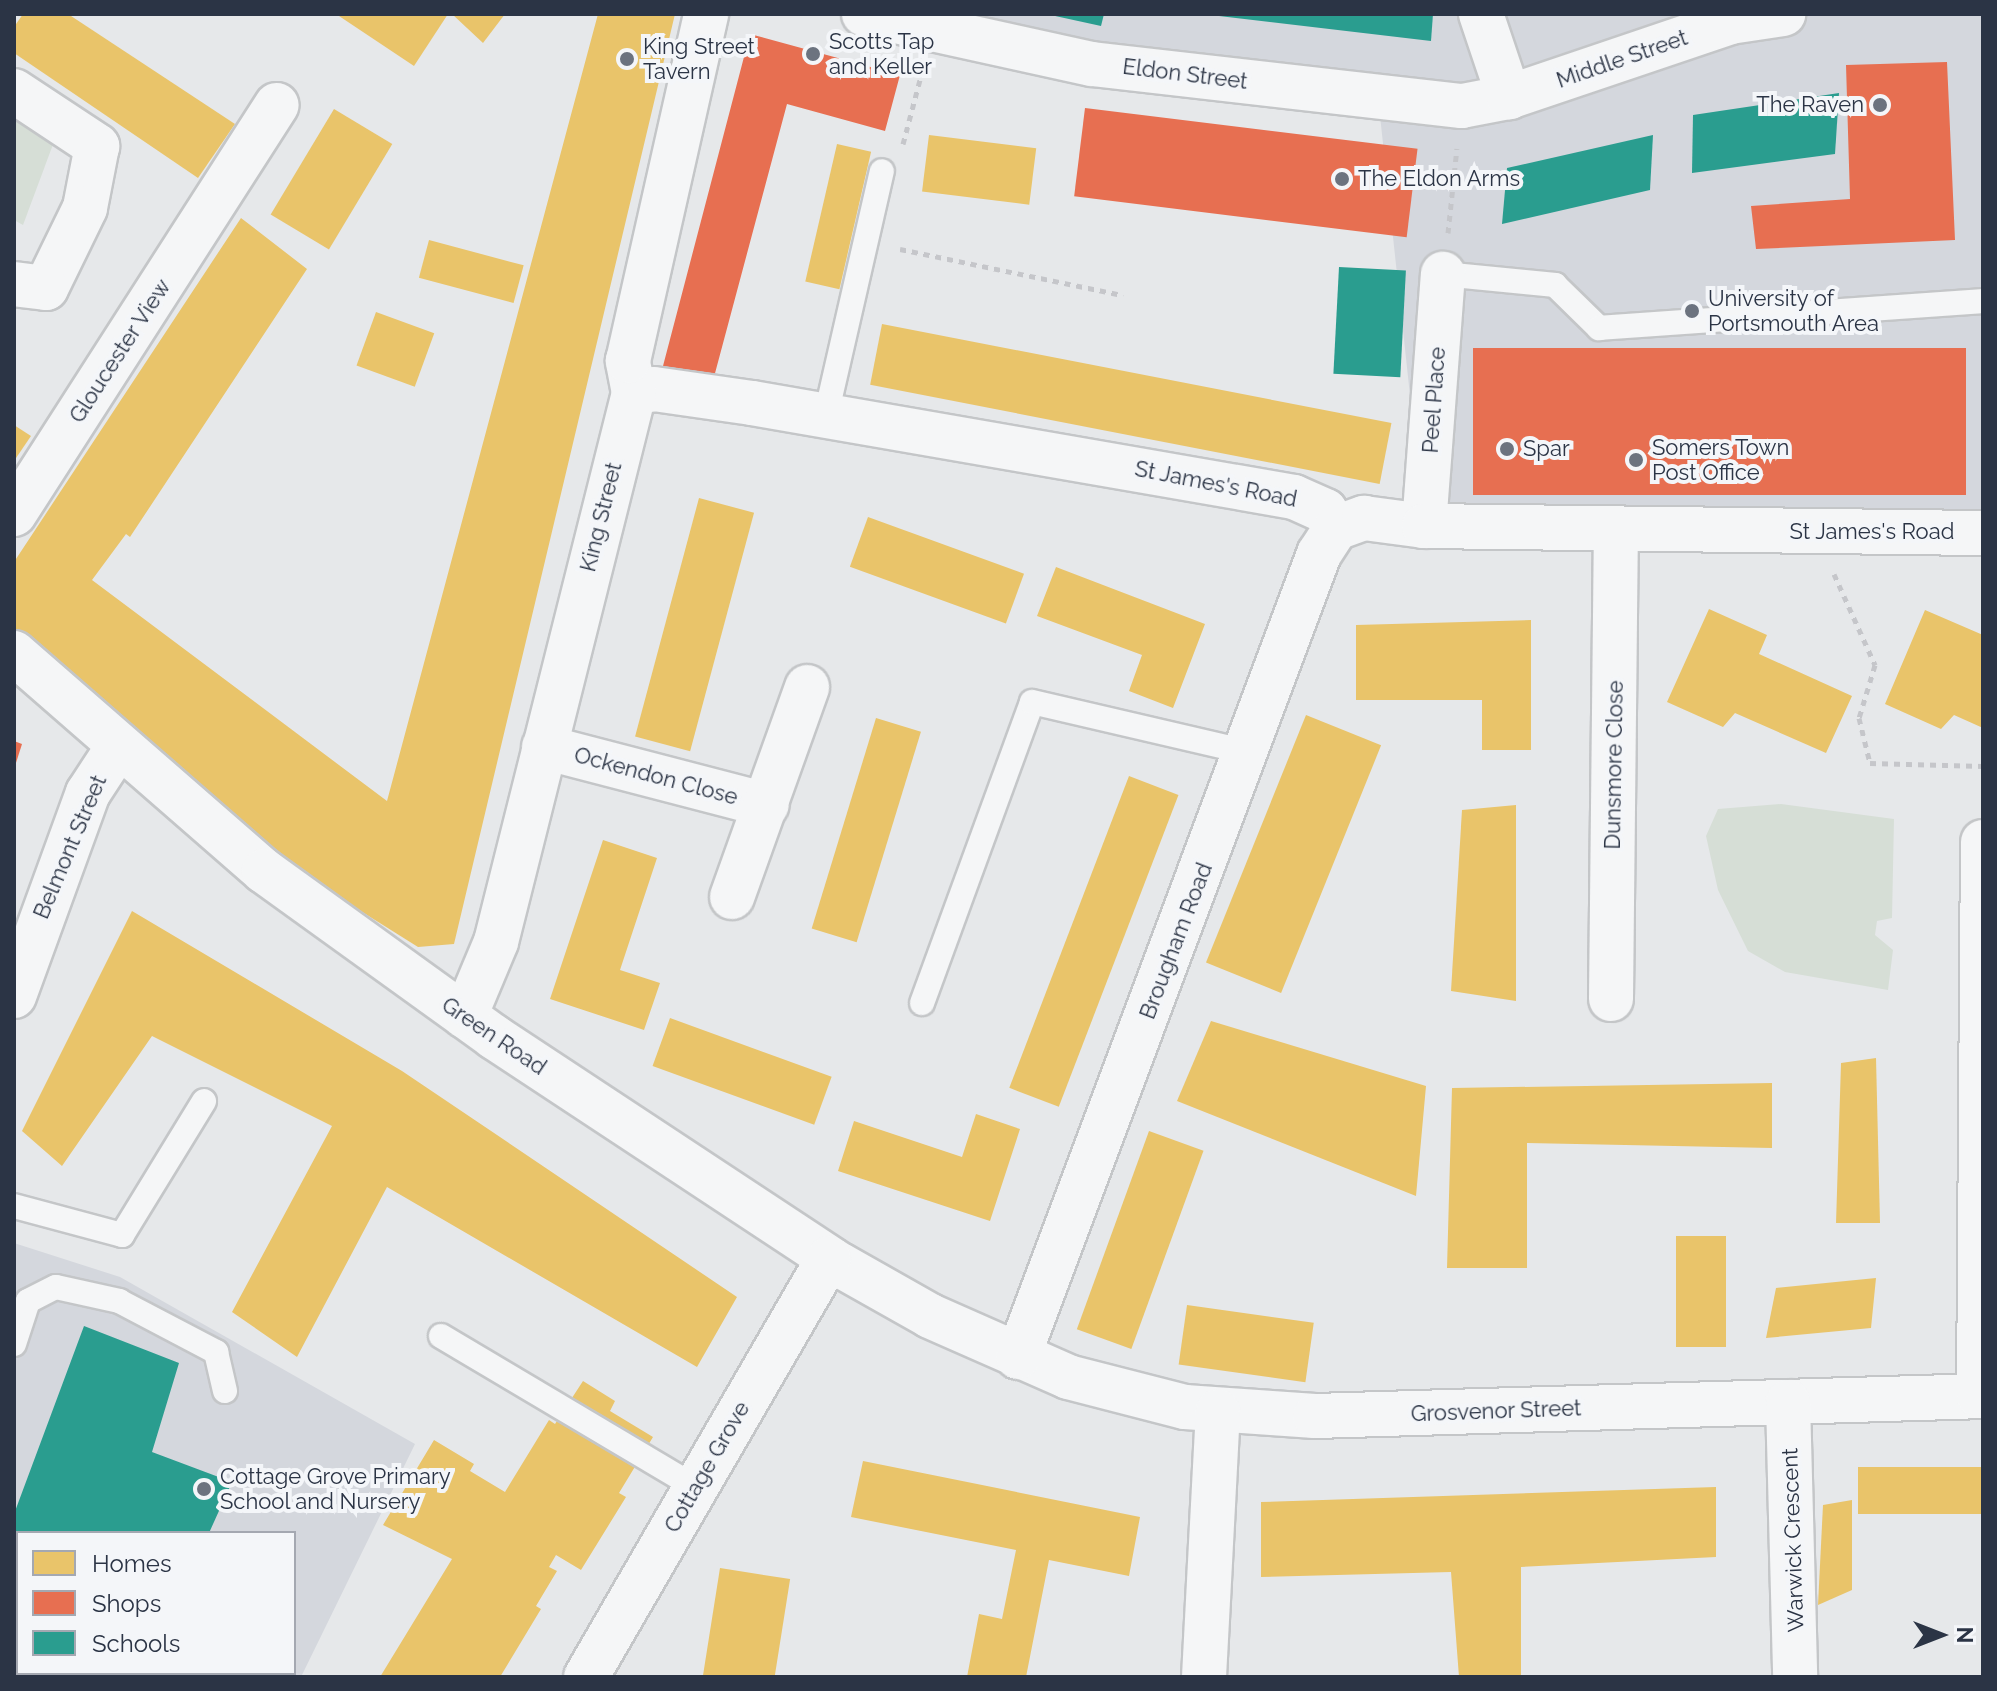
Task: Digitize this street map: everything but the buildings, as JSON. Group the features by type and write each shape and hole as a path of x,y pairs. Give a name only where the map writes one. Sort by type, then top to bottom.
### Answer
{"street":[{"name":"King Street","path":"465,1016 496,942 634,393 628,361 706,14"},
{"name":"Eldon Street","path":"864,14 1092,64 1462,106 1509,97"},
{"path":"1481,14 1509,97"},
{"name":"Middle Street","path":"1509,97 1730,22 1783,14"},
{"path":"14,91 97,146 85,208 46,288 14,284"},
{"name":"Gloucester View","path":"14,514 277,105"},
{"name":"Peel Place","path":"1424,526 1443,274"},
{"name":"St James's Road","path":"634,393 654,389 826,415 1294,497 1325,511 1336,528 1364,518 1424,526 1616,531 1983,533"},
{"name":"Brougham Road","path":"1018,1357 1319,554 1336,528"},
{"name":"Dunsmore Close","path":"1611,999 1616,531"},
{"name":"Green Road","path":"14,653 118,747 264,871 465,1016 829,1258 930,1316 1018,1357"},
{"name":"Ockendon Close","path":"732,897 807,687"},
{"name":"Belmont Street","path":"14,996 88,793 118,747"},
{"name":"Ockendon Close","path":"544,747 767,805"},
{"path":"1981,1396 1983,842"},
{"name":"Cottage Grove","path":"586,1677 829,1258"},
{"name":"Grosvenor Street","path":"1018,1357 1103,1388 1218,1411 1315,1416 1981,1396"},
{"name":"Warwick Crescent","path":"1788,1402 1795,1677"},
{"path":"1204,1677 1218,1411"}],"lane":[{"path":"826,415 882,171"},
{"path":"1443,274 1555,285 1599,328 1983,301"},
{"path":"922,1003 1032,702 1247,752"},
{"path":"14,1206 122,1235 204,1101"},
{"path":"14,1344 28,1301 56,1287 106,1298 216,1352 225,1391"},
{"path":"441,1336 695,1487"}],"path":[{"path":"882,171 900,157 935,29"},
{"path":"1443,274 1462,106"},
{"path":"864,242 1123,295"},
{"path":"1815,532 1875,665 1859,718 1870,763 1983,766"}],"shaded area":[{"name":"University of Portsmouth Area","path":"903,14 1983,14 1983,533 1424,526 1378,97"},
{"path":"14,103 58,131 23,225 14,220"},
{"path":"1781,804 1894,819 1892,918 1877,921 1875,935 1893,950 1888,990 1785,972 1748,951 1718,890 1706,836 1718,809"},
{"name":"Cottage Grove Primary School and Nursery","path":"14,1243 120,1277 415,1444 301,1677 14,1677"},
{"path":"14,1569 16,1675 194,1675 193,1677 14,1677"}],"place":[{"name":"Scotts Tap and Keller","path":"813,54"},
{"name":"King Street Tavern","path":"627,59"},
{"name":"The Raven","path":"1880,105"},
{"name":"The Eldon Arms","path":"1342,179"},
{"name":"University of Portsmouth Area","path":"1692,311"},
{"name":"Spar","path":"1507,449"},
{"name":"Somers Town Post Office","path":"1636,460"},
{"name":"Cottage Grove Primary School and Nursery","path":"204,1489"}]}
